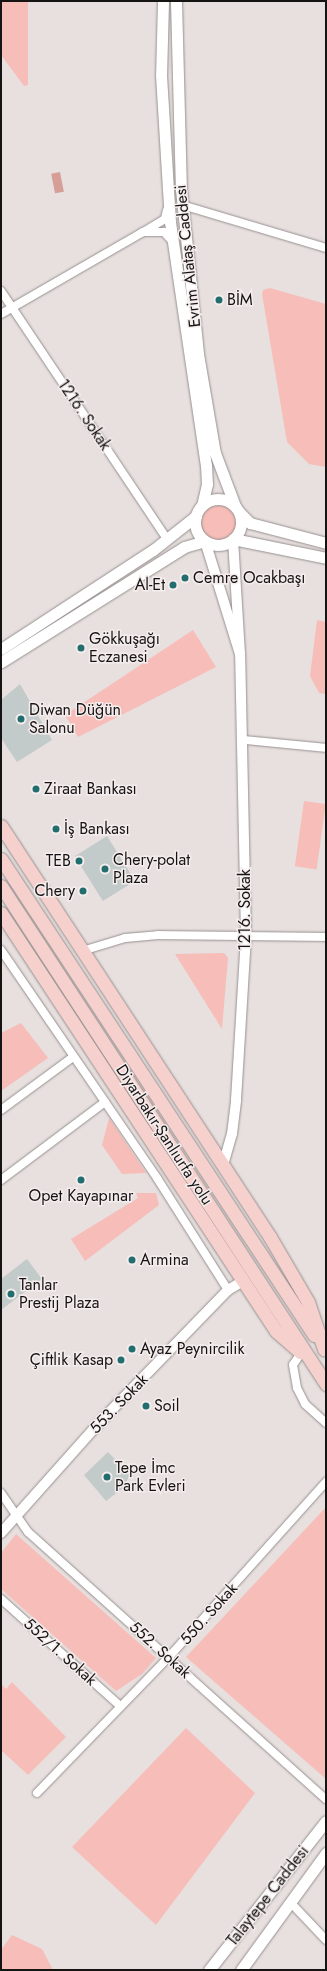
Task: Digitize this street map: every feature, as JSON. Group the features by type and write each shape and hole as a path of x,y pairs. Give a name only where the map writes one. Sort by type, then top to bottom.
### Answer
{"highway":[{"path":"1,826 223,1165 308,1302 325,1351"},
{"name":"Diyarbakır-Şanlıurfa yolu","path":"1,859 325,1351"},
{"name":"Diyarbakır-Şanlıurfa yolu","path":"1,886 326,1384"},
{"path":"1,913 276,1331 314,1364"}],"main road":[{"name":"Evrim Alataş Caddesi","path":"163,1 161,75 169,204 173,242 206,465 207,484 202,505"},
{"name":"Evrim Alataş Caddesi","path":"176,1 182,205 198,354 215,453 237,509"},
{"path":"1,649 167,539 196,516 202,505 222,499 237,509 250,523 326,543"},
{"path":"233,539 240,526 237,509"},
{"path":"196,516 197,530 206,541"},
{"path":"1,662 184,547 206,541 220,544 233,539 326,558"},
{"name":"Talaytepe Caddesi","path":"209,1970 326,1821"},
{"path":"241,1970 326,1853"}],"street":[{"path":"1,314 165,219 169,204"},
{"path":"182,205 326,248"},
{"path":"143,232 164,232 173,242"},
{"name":"1216. Sokak","path":"1,291 167,539"},
{"path":"233,539 240,654"},
{"path":"206,541 240,654"},
{"name":"1216. Sokak","path":"223,1165 232,1134 236,1100 246,935 245,740 240,654"},
{"path":"245,740 326,748"},
{"path":"82,951 125,938 246,935 326,937"},
{"path":"1,950 105,1102 228,1290"},
{"path":"1,1110 73,1057"},
{"path":"1,1180 105,1102"},
{"name":"553. Sokak","path":"1,1533 15,1514 228,1290 243,1280"},
{"path":"301,1353 293,1365 297,1388 305,1404 326,1422"},
{"name":"550. Sokak","path":"37,1793 119,1705 168,1658 326,1482"},
{"name":"552. Sokak","path":"1,1493 28,1532 326,1799"},
{"name":"552/1. Sokak","path":"1,1599 119,1705"},
{"path":"291,1903 326,1940"}],"shaded area":[{"path":"1,1 28,1 28,85 24,86 1,55"},
{"path":"60,172 64,192 55,193 51,174"},
{"path":"270,288 326,304 326,467 309,464 287,442 262,294 263,290"},
{"path":"219,503 229,506 235,512 238,522 235,532 229,538 219,541 209,538 203,532 200,522 203,512 209,506"},
{"path":"317,620 326,622 326,694 319,693 310,676"},
{"path":"193,630 216,667 78,737 65,715"},
{"path":"304,801 326,804 317,869 295,866"},
{"path":"224,953 228,958 222,1029 175,954"},
{"path":"21,1023 48,1058 1,1091 1,1033"},
{"path":"109,1118 146,1173 122,1174 102,1145"},
{"path":"136,1193 156,1193 159,1205 85,1261 71,1239 138,1198"},
{"path":"326,1507 326,1779 186,1657"},
{"path":"16,1534 156,1658 142,1674 116,1691 1,1589 1,1553"},
{"path":"12,1682 66,1737 28,1775 1,1750 1,1684 6,1689"},
{"path":"186,1728 255,1793 156,1925 72,1847"},
{"path":"12,1935 42,1949 53,1970 1,1970 1,1950"}],"building":[{"name":"Diwan Düğün Salonu","path":"20,684 52,740 17,762 1,738 1,700"},
{"name":"Chery-polat Plaza","path":"107,836 135,881 103,901 75,856"},
{"name":"Tanlar Prestij Plaza","path":"27,1259 42,1279 1,1310 1,1279"},
{"name":"Tepe İmc Park Evleri","path":"108,1452 130,1475 123,1488 106,1501 84,1475"}],"place":[{"name":"BİM","path":"219,300"},
{"name":"Cemre Ocakbaşı","path":"185,578"},
{"name":"Al-Et","path":"173,585"},
{"name":"Gökkuşağı Eczanesi","path":"81,648"},
{"name":"Diwan Düğün Salonu","path":"21,719"},
{"name":"Ziraat Bankası","path":"36,789"},
{"name":"İş Bankası","path":"56,829"},
{"name":"TEB","path":"79,861"},
{"name":"Chery-polat Plaza","path":"105,869"},
{"name":"Chery","path":"83,891"},
{"name":"Opet Kayapınar","path":"81,1180"},
{"name":"Armina","path":"132,1260"},
{"name":"Tanlar Prestij Plaza","path":"11,1294"},
{"name":"Ayaz Peynircilik","path":"132,1349"},
{"name":"Çiftlik Kasap","path":"121,1360"},
{"name":"Soil","path":"146,1406"},
{"name":"Tepe İmc Park Evleri","path":"107,1477"}]}
